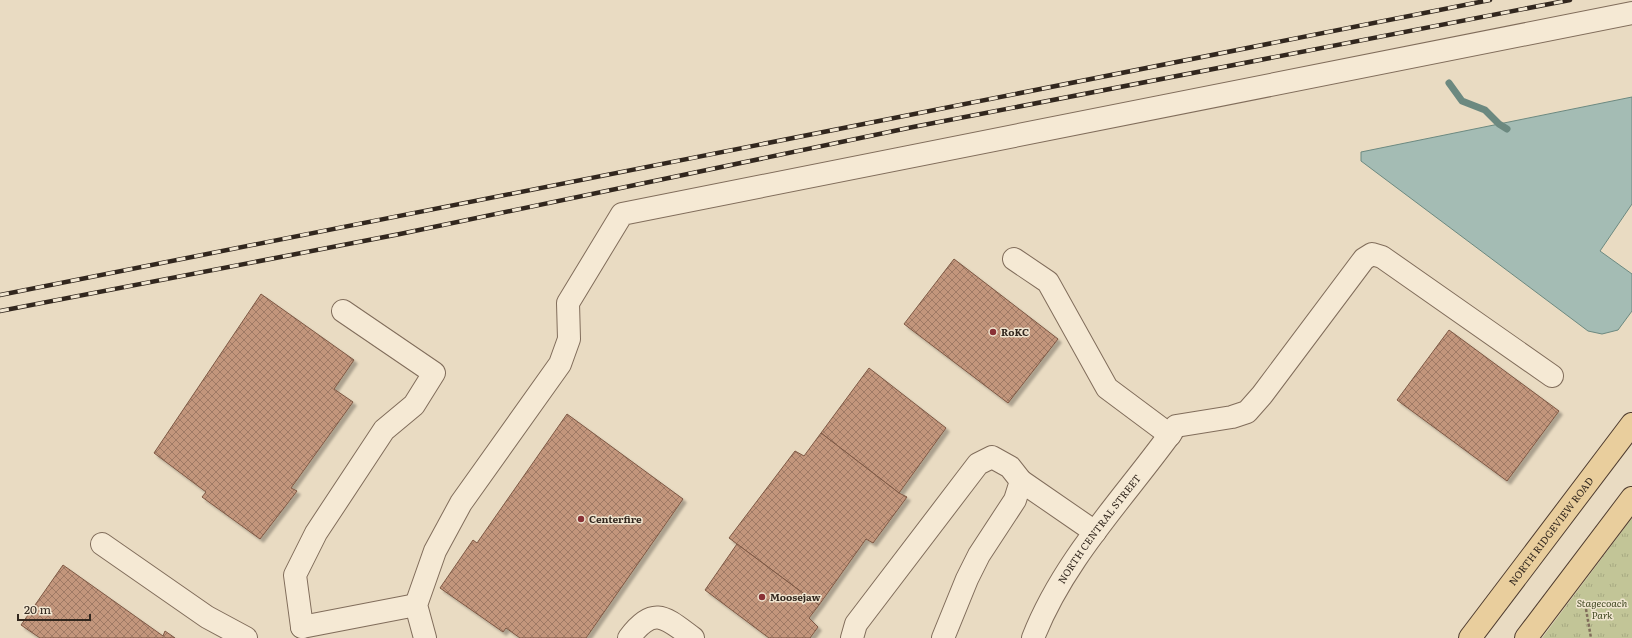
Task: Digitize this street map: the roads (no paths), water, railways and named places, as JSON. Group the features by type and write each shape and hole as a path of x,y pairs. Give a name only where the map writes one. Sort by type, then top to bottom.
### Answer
{"main road":[{"name":"NORTH RIDGEVIEW ROAD","path":"1470,638 1632,424"},
{"path":"1526,638 1632,498"}],"street":[{"path":"425,638 416,605 435,551 461,503 560,364 569,340 568,303 622,214 1632,13"},
{"path":"1014,259 1048,282 1107,388 1173,430 1232,417 1247,412 1356,268 1364,259 1372,254 1382,257 1552,376"},
{"path":"343,311 434,373 414,405 384,430 316,533 296,575 298,632 416,605"},
{"name":"NORTH CENTRAL STREET","path":"1033,638 1056,592 1095,532 1173,430"},
{"path":"852,638 856,624 978,464 992,457 1010,467 1021,481 1095,532"},
{"path":"943,638 967,579 979,555 1015,500 1021,481"},
{"path":"102,544 207,617 246,638"},
{"path":"629,638 645,621 656,617 667,618 693,638"}],"water":[{"path":"1632,97 1632,204 1600,251 1632,274 1632,311 1618,330 1602,334 1588,331 1361,161 1361,152"}],"waterway":[{"path":"1449,83 1462,101 1485,110 1499,124 1507,129"}],"railway":[{"path":"0,295 1490,0"},
{"path":"0,311 400,234 913,127 1570,0"}],"place":[{"name":"RoKC","path":"993,332"},
{"name":"Centerfire","path":"581,519"},
{"name":"Moosejaw","path":"762,597"}],"park label":[{"name":"Stagecoach Park","path":"1602,608"}]}
